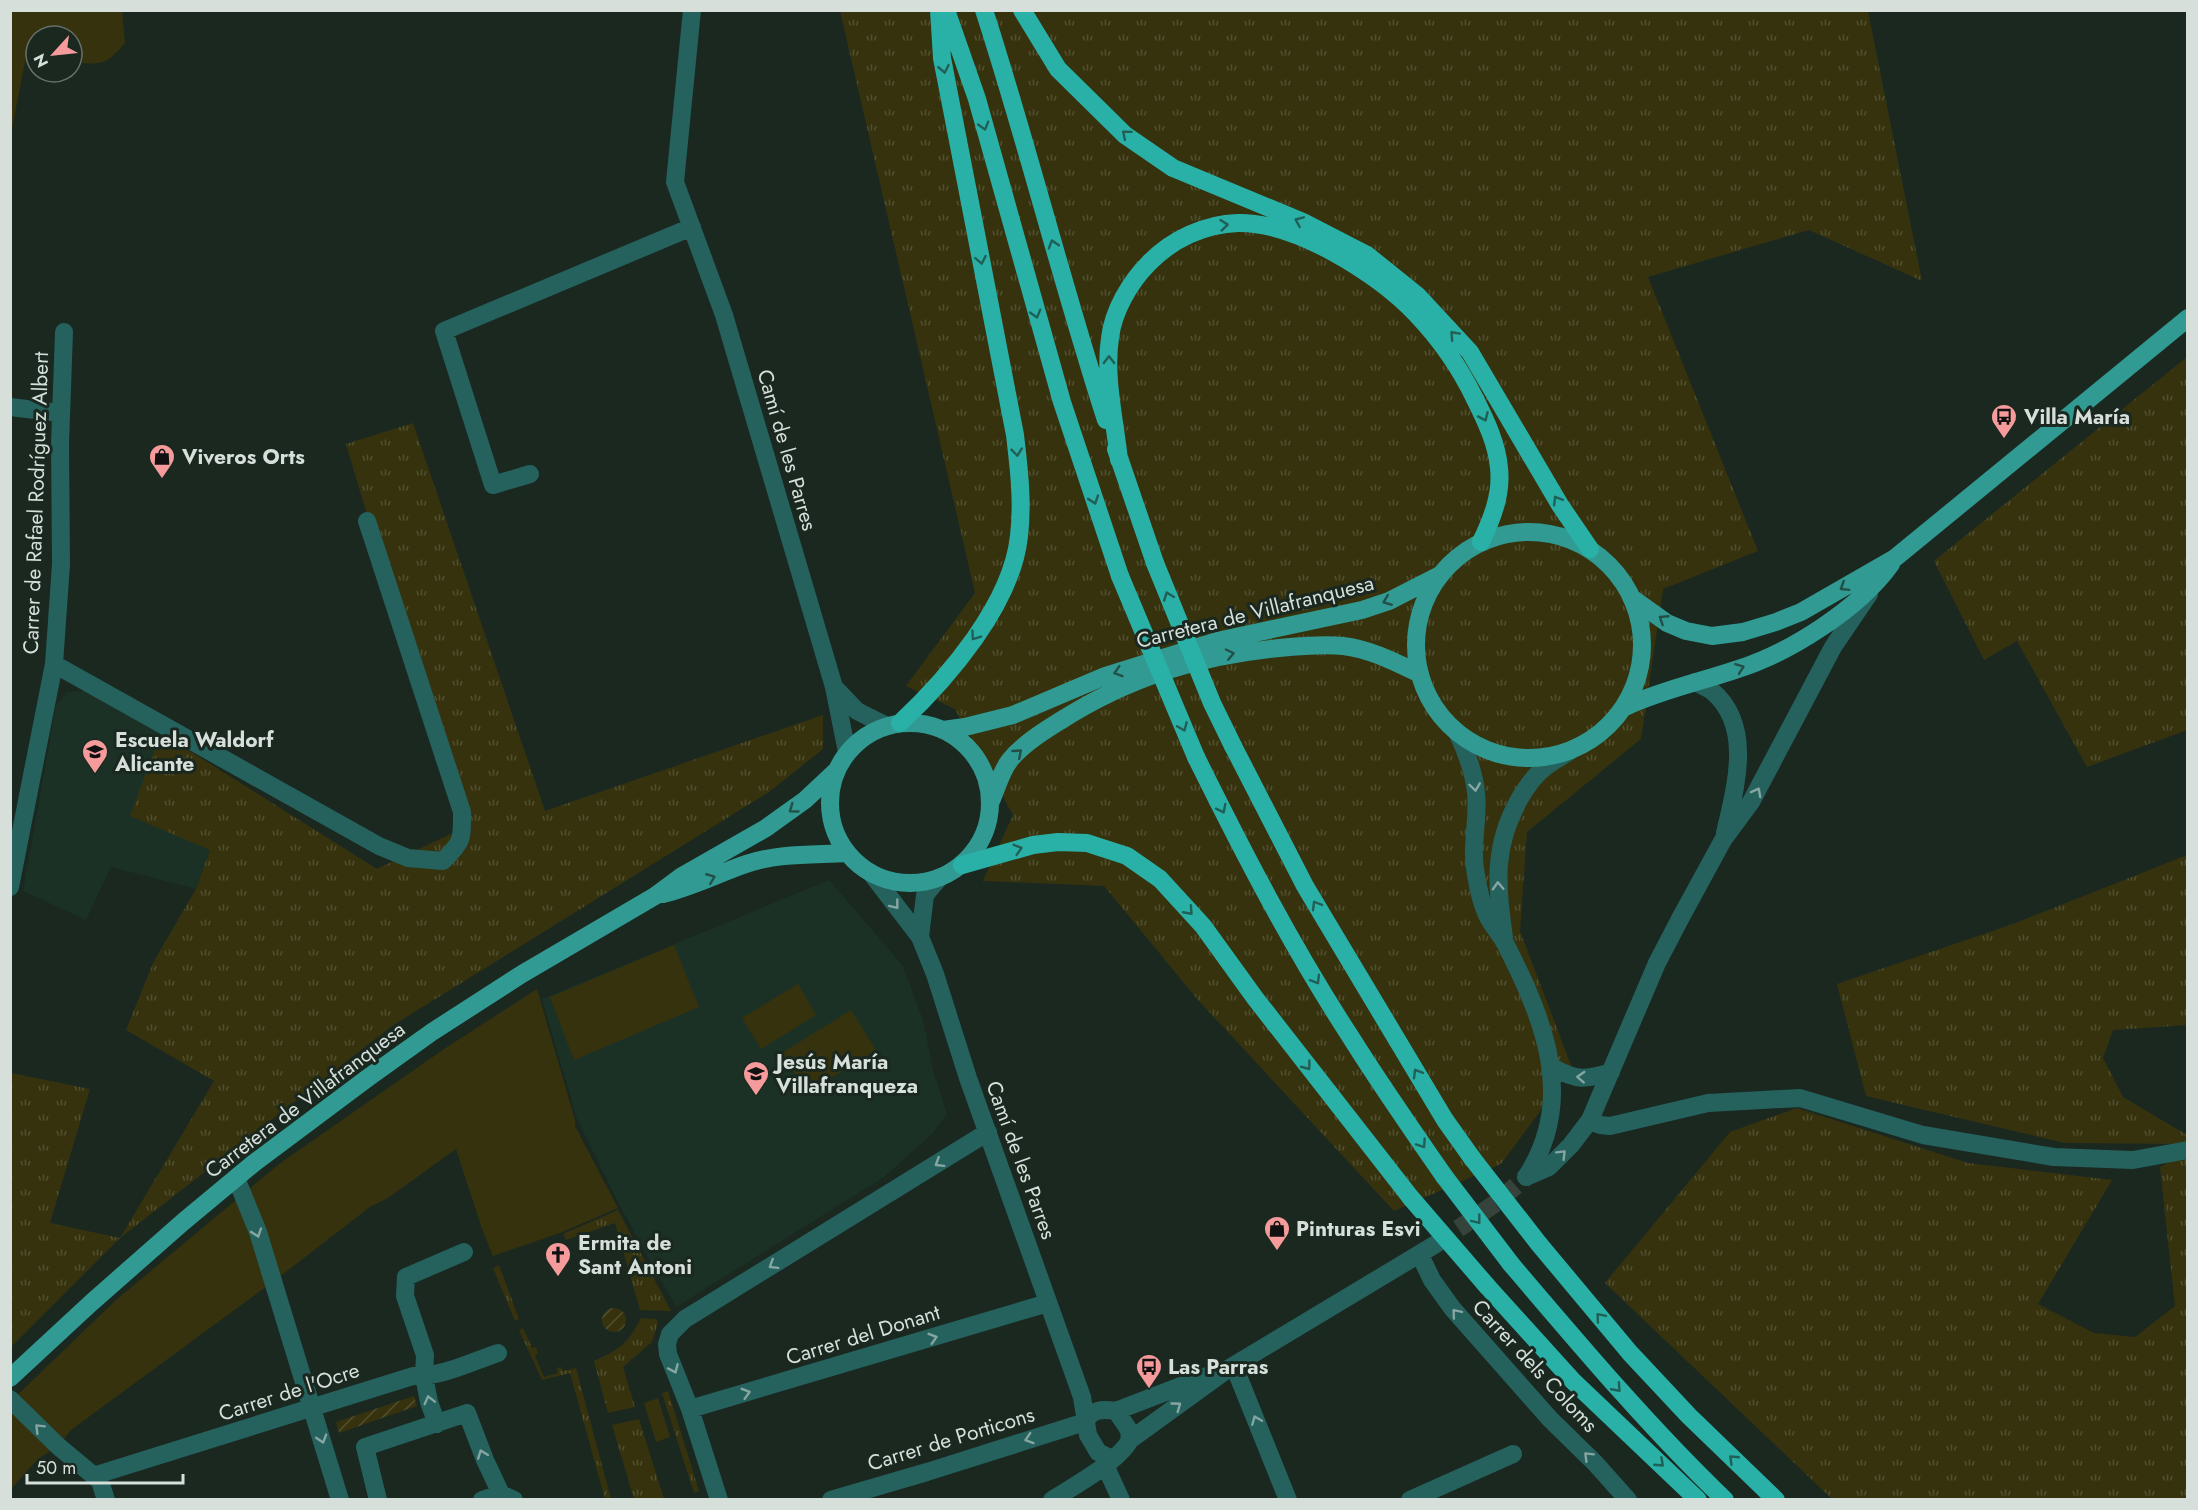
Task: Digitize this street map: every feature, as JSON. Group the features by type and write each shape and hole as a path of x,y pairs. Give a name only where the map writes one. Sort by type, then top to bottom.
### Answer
{"highway":[{"path":"893,724 937,686 975,638 992,610 1009,576 1019,539 1022,496 1015,435 942,58 939,10"},
{"path":"946,10 980,110 1062,402 1120,576 1196,757 1268,898 1350,1036 1444,1176 1511,1264 1653,1427 1725,1500"},
{"path":"984,10 1119,460 1155,563 1212,703 1305,886 1445,1120 1472,1158 1539,1244 1644,1369 1776,1500"},
{"path":"1022,10 1058,69 1125,135 1173,168 1303,222 1368,255 1418,296 1470,352 1560,505 1590,549"},
{"path":"1119,460 1109,377 1110,338 1120,305 1135,277 1156,255 1182,237 1213,226 1239,223 1266,227 1326,249 1365,272 1389,288 1416,313 1441,342 1468,385 1493,438 1499,468 1498,493 1491,520 1481,542"},
{"path":"962,865 1033,845 1058,842 1087,843 1127,856 1160,879 1203,926 1290,1044 1410,1198 1573,1382 1698,1500"}],"main road":[{"path":"1632,598 1668,623 1686,631 1712,636 1743,632 1801,612 1895,558 2187,318"},
{"path":"1536,531 1573,540 1590,549 1615,570 1632,598 1640,619 1642,653 1635,686 1624,707 1610,725 1591,740 1570,751 1547,757 1507,756 1477,745 1457,732 1440,716 1428,696 1420,674 1416,648 1418,622 1426,597 1439,575 1458,556 1481,542 1499,535 1536,531"},
{"path":"1624,707 1648,696 1740,669 1789,645 1825,625 1880,579 1895,558"},
{"name":"Carretera de Villafranquesa","path":"943,730 1013,715 1105,676 1217,640 1362,610 1389,601 1439,575"},
{"name":"Carretera de Villafranquesa","path":"990,803 1010,760 1038,735 1085,705 1128,683 1177,666 1239,652 1319,645 1345,646 1368,651 1420,674"},
{"path":"893,724 929,725 943,730 959,739 972,752 988,784 989,815 983,837 962,865 940,877 923,882 905,883 887,880 871,873 847,853 836,834 830,813 831,791 837,770 848,752 865,736 893,724"},
{"name":"Carretera de Villafranquesa","path":"10,1378 123,1273 302,1126 432,1032 522,974 655,896 682,876 766,828 805,800 837,770"},
{"name":"Carretera de Villafranquesa","path":"655,896 686,888 746,864 776,857 847,853"}],"street":[{"name":"Camí de les Parres","path":"692,10 675,183 724,315 834,687 848,752"},
{"path":"530,474 493,485 444,331 692,227"},
{"name":"Carrer de Rafael Rodríguez Albert","path":"10,887 54,664 62,564 59,502 64,332"},
{"path":"10,407 60,413"},
{"path":"54,664 379,846 408,858 443,861 459,845 462,836 462,812 367,521"},
{"path":"1457,732 1471,765 1476,794 1475,873 1485,911 1505,944 1536,1013 1552,1067 1553,1096 1550,1120 1544,1144 1526,1177 1549,1167 1571,1145 1590,1120 1657,963 1723,840 1751,802 1833,647 1880,579"},
{"path":"1695,682 1711,691 1723,704 1737,740 1739,764 1723,840"},
{"name":"Camí de les Parres","path":"834,687 857,711 893,724"},
{"path":"1505,944 1498,899 1497,868 1502,840 1511,814 1524,791 1541,770 1570,751"},
{"name":"Camí de les Parres","path":"871,873 920,937 935,974 968,1078 1082,1397 1090,1406 1091,1416"},
{"name":"Camí de les Parres","path":"920,937 925,895 940,877"},
{"path":"1552,1067 1578,1078 1587,1079 1611,1072"},
{"path":"1590,1120 1600,1125 1610,1126 1708,1103 1800,1098 1923,1135 2054,1157 2133,1160 2187,1150"},
{"path":"719,1500 690,1409 668,1354 667,1344 670,1334 685,1319 988,1131"},
{"path":"236,1178 258,1232 340,1500"},
{"path":"1053,1500 1108,1462 1130,1440 1231,1367 1436,1244"},
{"path":"436,1424 424,1376 425,1355 405,1296 406,1277 464,1252"},
{"name":"Carrer dels Coloms","path":"1420,1255 1432,1280 1452,1308 1550,1419 1595,1462 1628,1500"},
{"name":"Carrer del Donant","path":"690,1409 1048,1303"},
{"name":"Carrer de l'Ocre","path":"98,1491 312,1409 413,1376 424,1376 452,1369 498,1353"},
{"path":"1121,1500 1108,1462 1098,1452 1088,1435 1091,1416 1116,1411 1231,1367"},
{"path":"1231,1367 1288,1500"},
{"path":"10,1399 51,1439 98,1491"},
{"path":"1116,1411 1129,1430 1130,1440"},
{"path":"378,1500 365,1447 466,1413 484,1460 507,1497 482,1500"},
{"name":"Carrer de Porticons","path":"831,1500 927,1472 1091,1416"},
{"path":"1410,1500 1513,1454"}],"shaded area":[{"name":"Escuela Waldorf Alicante","path":"87,691 161,733 210,850 196,889 111,867 86,920 23,891 56,706 67,692"},
{"name":"Jesús María Villafranqueza","path":"829,880 903,966 923,1020 933,1070 947,1114 932,1134 884,1177 676,1307 620,1206 577,1119 542,999"}],"green space":[{"path":"11,10 122,11 125,43 113,56 96,63 84,63 84,24 24,24 24,67 11,134"},
{"path":"840,11 1868,11 1922,281 1809,230 1648,277 1758,551 1663,589 1641,739 1527,832 1520,931 1572,1068 1501,1164 1394,1211 1199,1001 1104,886 983,881 1013,815 955,709 906,686 975,593"},
{"path":"2187,357 2187,730 2087,767 2017,641 1984,660 1934,561"},
{"path":"413,423 545,811 823,715 823,749 769,792 392,1026 120,1238 214,1081 126,1030 154,961 196,889 210,850 130,816 161,733 377,869 461,829 346,444"},
{"path":"2187,855 2187,1025 2113,1030 2103,1058 2123,1097 2187,1135 2187,1144 2065,1143 1866,1096 1837,984 2013,924"},
{"path":"674,945 699,1007 574,1060 550,997"},
{"path":"798,984 816,1015 761,1049 742,1018"},
{"path":"537,989 575,1126 618,1208 560,1233 493,1256 456,1149 388,1198 370,1207 278,1278 71,1430 58,1446 38,1459 11,1489 11,1401 116,1300 279,1164 444,1049"},
{"path":"851,1010 876,1050 807,1093 782,1053"},
{"path":"11,1073 90,1089 50,1223 120,1238 11,1347"},
{"path":"1797,1108 1968,1163 2112,1180 2038,1304 2094,1333 2135,1337 2175,1306 2160,1167 2187,1152 2187,1499 1832,1499 1605,1283 1730,1132"},
{"path":"618,1210 671,1311 640,1310 615,1223 566,1240 563,1234"},
{"path":"499,1265 519,1319 515,1321 493,1268"},
{"path":"614,1308 619,1309 625,1315 625,1325 619,1331 614,1332 609,1331 603,1325 602,1320 603,1315 609,1309"},
{"path":"641,1318 656,1319 658,1322 652,1342 623,1367 635,1407 608,1413 594,1361 622,1345 632,1334"},
{"path":"523,1328 532,1348 536,1347 538,1353 535,1356 544,1377 558,1373 557,1368 561,1367 563,1371 576,1368 611,1499 605,1499 570,1373 542,1380 519,1330"},
{"path":"668,1391 699,1491 694,1493 662,1393"},
{"path":"414,1396 417,1406 339,1433 336,1422"},
{"path":"658,1398 670,1437 656,1442 644,1403"},
{"path":"639,1419 664,1499 634,1499 612,1425"}],"tunnel":[{"path":"1436,1244 1496,1203 1526,1177"}],"place":[{"name":"Villa María","path":"2004,440"},
{"name":"Viveros Orts","path":"162,480"},
{"name":"Escuela Waldorf Alicante","path":"95,775"},
{"name":"Jesús María Villafranqueza","path":"756,1097"},
{"name":"Pinturas Esvi","path":"1277,1252"},
{"name":"Ermita de Sant Antoni","path":"558,1278"},
{"name":"Las Parras","path":"1149,1390"}]}
